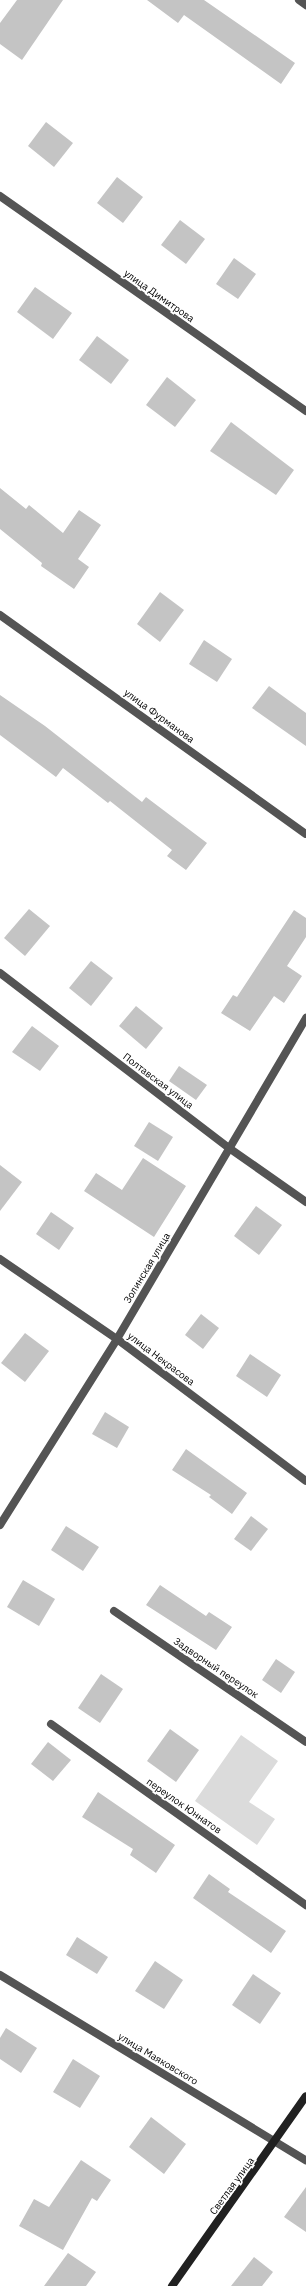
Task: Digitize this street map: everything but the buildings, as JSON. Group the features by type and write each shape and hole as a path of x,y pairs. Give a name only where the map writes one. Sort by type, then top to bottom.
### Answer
{"main road":[{"name":"Светлая улица","path":"172,2286 276,2141 306,2096"}],"street":[{"path":"299,0 306,5"},
{"name":"улица Димитрова","path":"0,196 306,411"},
{"name":"улица Фурманова","path":"0,615 306,834"},
{"name":"Полтавская улица","path":"0,972 229,1148 306,1202"},
{"name":"Золинская улица","path":"0,1525 117,1339 306,1018"},
{"name":"улица Некрасова","path":"0,1259 117,1339 306,1481"},
{"name":"Задворный переулок","path":"114,1611 306,1742"},
{"name":"переулок Юннатов","path":"51,1724 306,1905"},
{"name":"улица Маяковского","path":"0,1975 306,2160"}],"shaded area":[{"path":"241,1735 278,1761 249,1802 275,1819 257,1845 195,1801"}]}
